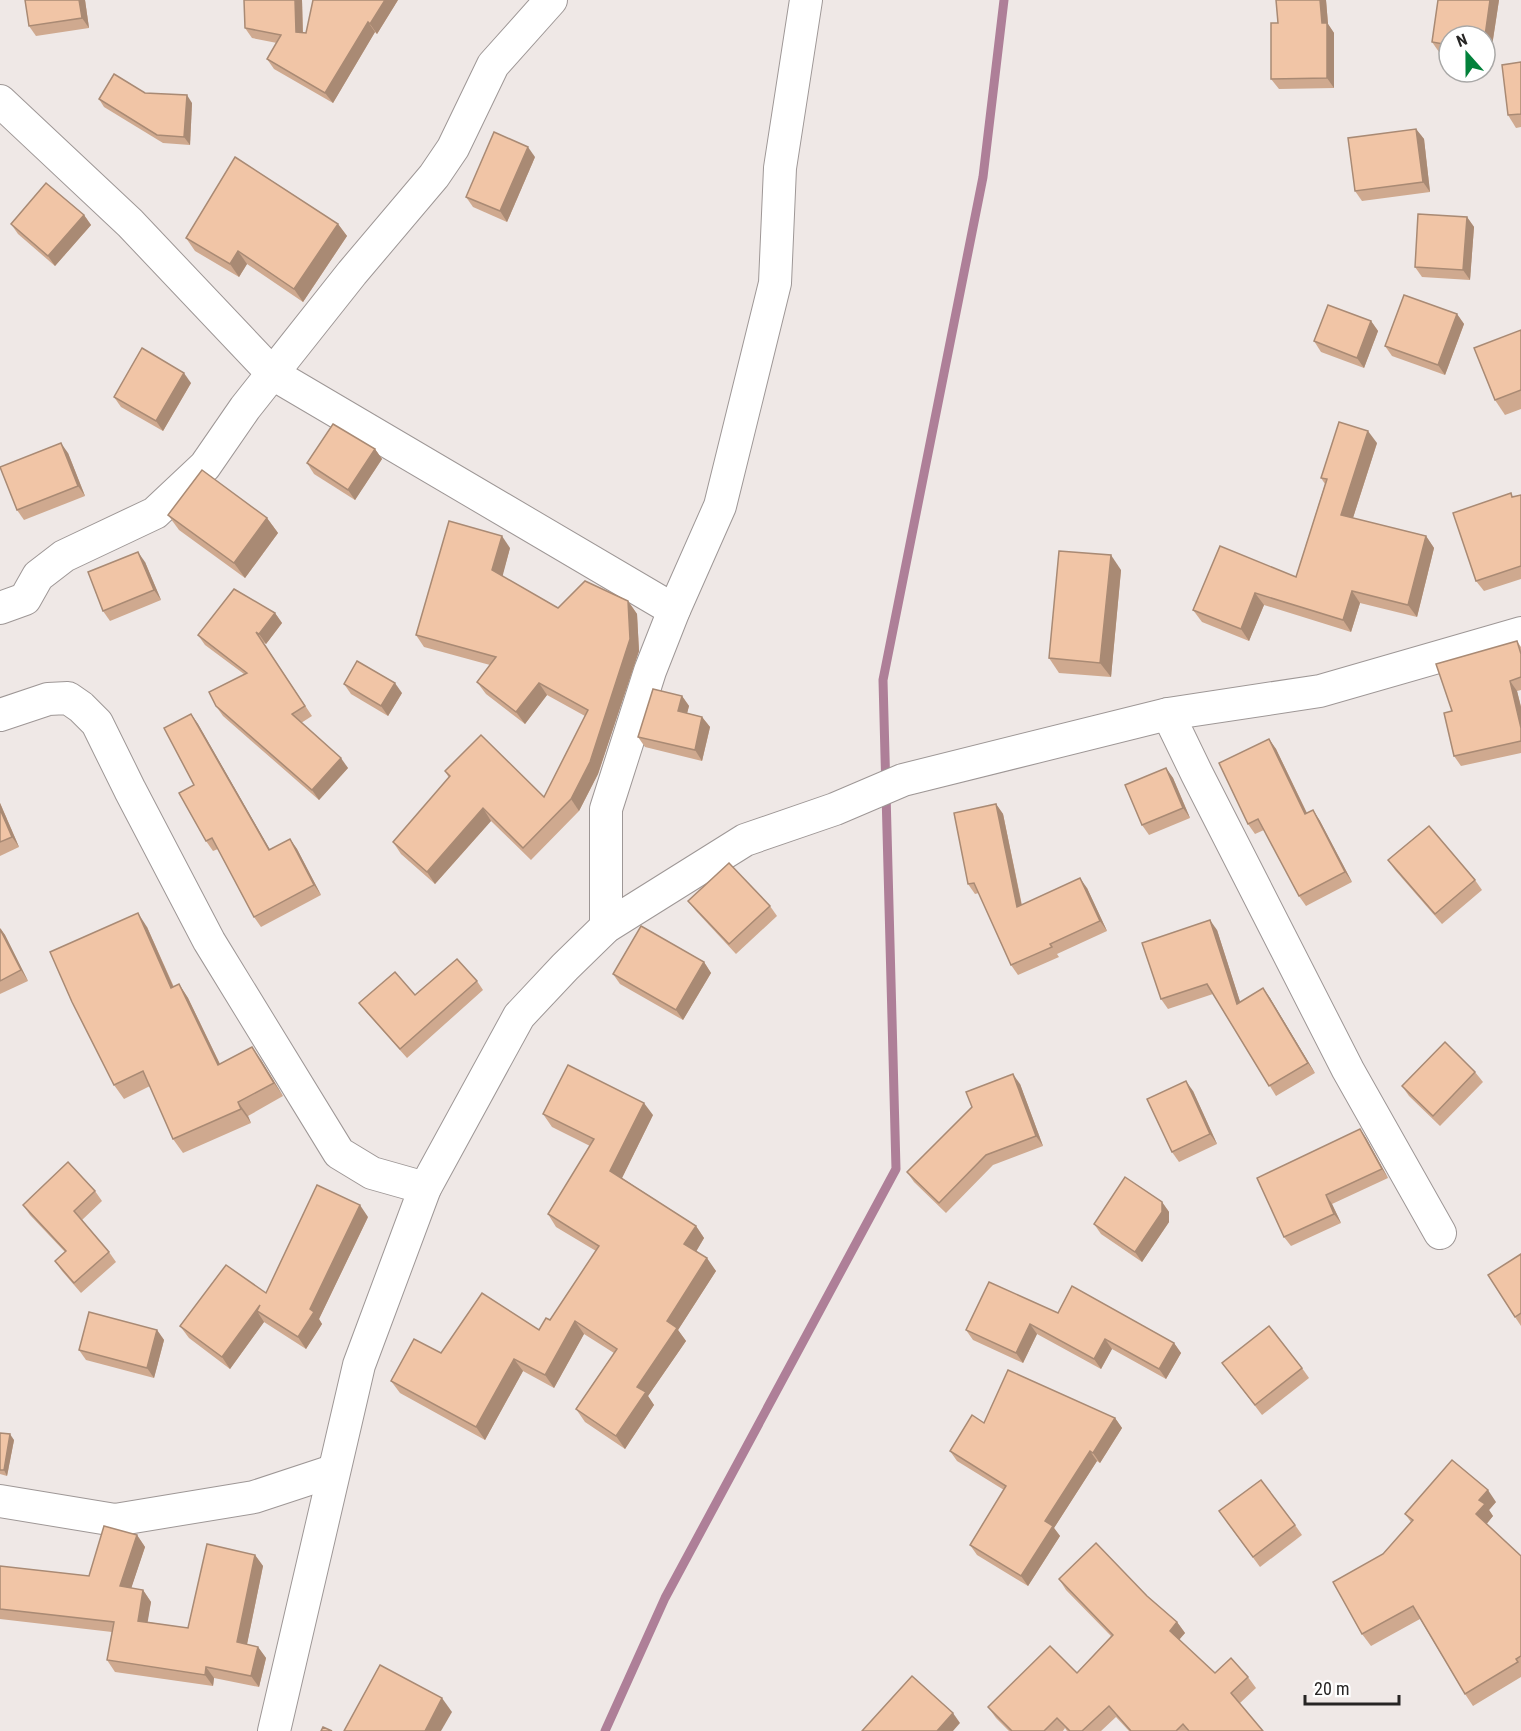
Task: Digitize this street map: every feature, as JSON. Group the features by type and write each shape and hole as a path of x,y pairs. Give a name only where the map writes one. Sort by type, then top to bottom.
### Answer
{"street":[{"path":"0,608 25,599 38,576 64,556 155,513 205,466 245,408 352,273 434,176 453,148 493,65 551,0"},
{"path":"606,927 606,809 651,671 674,610 720,506 775,283 780,168 806,0"},
{"path":"0,101 130,224 273,374 674,610"},
{"path":"274,1731 359,1365 425,1188 519,1016 606,927 745,840 835,809 903,780 1168,714 1320,691 1521,633"},
{"path":"0,715 48,699 68,699 81,707 97,723 129,790 209,941 339,1153 372,1173 425,1188"},
{"path":"1168,714 1348,1070 1440,1233"},
{"path":"0,1501 116,1520 254,1497 333,1472"}],"building":[{"path":"25,0 79,0 82,18 29,26"},
{"path":"244,0 295,0 296,32 306,33 313,0 385,0 370,24 368,22 325,93 267,59 281,35 245,28"},
{"path":"1276,0 1320,0 1322,23 1327,23 1327,78 1271,79 1271,23 1278,23"},
{"path":"1438,0 1490,0 1487,24 1437,24 1437,43 1432,42"},
{"path":"1521,62 1521,114 1508,115 1502,65"},
{"path":"114,74 145,93 187,95 184,137 157,135 99,99"},
{"path":"1416,129 1423,182 1355,191 1348,138"},
{"path":"494,132 528,147 500,211 466,197"},
{"path":"235,157 338,224 294,289 238,251 230,264 186,238"},
{"path":"46,183 84,215 48,256 11,224"},
{"path":"1418,214 1467,217 1463,270 1415,267"},
{"path":"1404,295 1457,314 1438,365 1385,346"},
{"path":"1328,305 1371,321 1357,358 1314,341"},
{"path":"1521,330 1521,390 1495,400 1474,348"},
{"path":"142,348 184,373 156,421 114,397"},
{"path":"1339,422 1368,431 1341,515 1426,536 1408,605 1352,591 1343,620 1255,593 1241,629 1193,610 1220,546 1296,577 1327,479 1321,478"},
{"path":"333,424 375,449 348,490 307,463"},
{"path":"61,443 78,486 17,510 0,467"},
{"path":"202,470 267,518 234,563 168,515"},
{"path":"1511,493 1512,497 1521,495 1521,566 1476,581 1453,513"},
{"path":"449,521 502,536 492,570 558,608 585,581 628,601 630,639 590,762 571,799 523,848 483,808 427,872 393,842 450,776 445,771 481,735 544,797 588,710 539,683 516,712 477,682 496,657 416,635"},
{"path":"1059,551 1111,555 1100,663 1049,658"},
{"path":"138,552 154,590 103,611 88,572"},
{"path":"234,589 275,613 259,634 256,632 305,706 292,714 341,758 312,790 216,706 209,692 247,673 198,635"},
{"path":"1517,641 1521,654 1521,677 1510,681 1521,728 1521,741 1454,756 1444,713 1452,711 1436,664"},
{"path":"357,661 395,683 381,706 344,684"},
{"path":"653,689 682,696 678,711 702,717 695,750 638,737"},
{"path":"191,714 269,850 290,839 314,885 254,917 212,838 206,841 179,793 194,785 164,728"},
{"path":"1269,739 1305,814 1313,810 1345,872 1299,896 1258,819 1248,824 1219,763"},
{"path":"1166,768 1183,808 1142,825 1125,785"},
{"path":"996,804 1017,907 1080,878 1100,921 1050,944 1052,947 1011,965 974,883 968,884 954,813"},
{"path":"0,809 12,837 0,842"},
{"path":"1429,826 1475,880 1435,914 1388,860"},
{"path":"729,863 770,906 729,944 688,901"},
{"path":"138,913 171,988 179,984 218,1065 252,1047 274,1083 238,1102 241,1109 173,1139 143,1071 114,1085 72,1002 50,952"},
{"path":"1210,920 1237,1004 1263,988 1308,1063 1269,1086 1207,984 1161,999 1142,943"},
{"path":"641,926 704,962 676,1010 613,974"},
{"path":"0,929 21,970 0,981"},
{"path":"457,959 477,981 400,1049 359,1003 395,972 415,995"},
{"path":"1445,1042 1475,1072 1433,1116 1402,1086"},
{"path":"568,1065 644,1103 610,1171 696,1226 684,1244 707,1258 667,1321 677,1328 637,1387 646,1392 616,1436 576,1409 617,1349 575,1321 545,1375 514,1359 476,1427 391,1381 414,1339 441,1353 482,1293 539,1330 546,1318 550,1320 599,1246 548,1214 594,1139 543,1114"},
{"path":"1013,1074 1036,1136 986,1155 939,1203 907,1172 972,1107 966,1092"},
{"path":"1186,1081 1210,1134 1172,1152 1147,1099"},
{"path":"1360,1129 1382,1169 1326,1195 1334,1214 1284,1237 1257,1178"},
{"path":"68,1162 95,1191 74,1211 109,1252 74,1283 55,1261 66,1251 23,1205"},
{"path":"1125,1177 1162,1202 1162,1212 1135,1252 1094,1224"},
{"path":"317,1185 360,1205 310,1309 314,1312 298,1337 257,1311 260,1305 222,1357 180,1326 226,1265 266,1293"},
{"path":"1521,1254 1521,1313 1515,1317 1488,1275"},
{"path":"989,1282 1058,1313 1072,1286 1174,1343 1159,1369 1105,1339 1094,1359 1030,1324 1016,1353 966,1330"},
{"path":"89,1312 157,1330 147,1368 79,1350"},
{"path":"1269,1326 1302,1368 1255,1405 1222,1363"},
{"path":"1008,1370 1115,1418 1093,1453 1090,1451 1045,1521 1053,1526 1021,1576 970,1545 1006,1486 950,1451 972,1415 984,1423"},
{"path":"0,1433 10,1434 4,1470 0,1470"},
{"path":"1452,1460 1488,1490 1479,1500 1485,1504 1476,1514 1521,1556 1521,1656 1516,1659 1518,1662 1465,1694 1413,1606 1362,1634 1333,1582 1383,1554 1413,1520 1405,1514"},
{"path":"1261,1480 1295,1525 1253,1557 1219,1511"},
{"path":"104,1526 137,1535 120,1586 143,1590 138,1621 188,1628 207,1544 255,1555 237,1642 258,1647 251,1676 206,1667 205,1675 107,1660 114,1622 0,1609 0,1566 89,1576"},
{"path":"1096,1543 1147,1596 1177,1622 1170,1631 1215,1673 1231,1658 1248,1677 1231,1693 1263,1731 1189,1731 1183,1724 1176,1731 1131,1731 1109,1706 1082,1731 1070,1731 1057,1718 1044,1731 1012,1731 988,1707 1050,1646 1077,1673 1113,1635 1059,1579"},
{"path":"380,1665 442,1698 425,1731 344,1731"},
{"path":"912,1676 953,1713 937,1731 862,1731"}],"waterway":[{"path":"605,1731 665,1598 896,1169 883,680 983,177 1004,0"}]}
